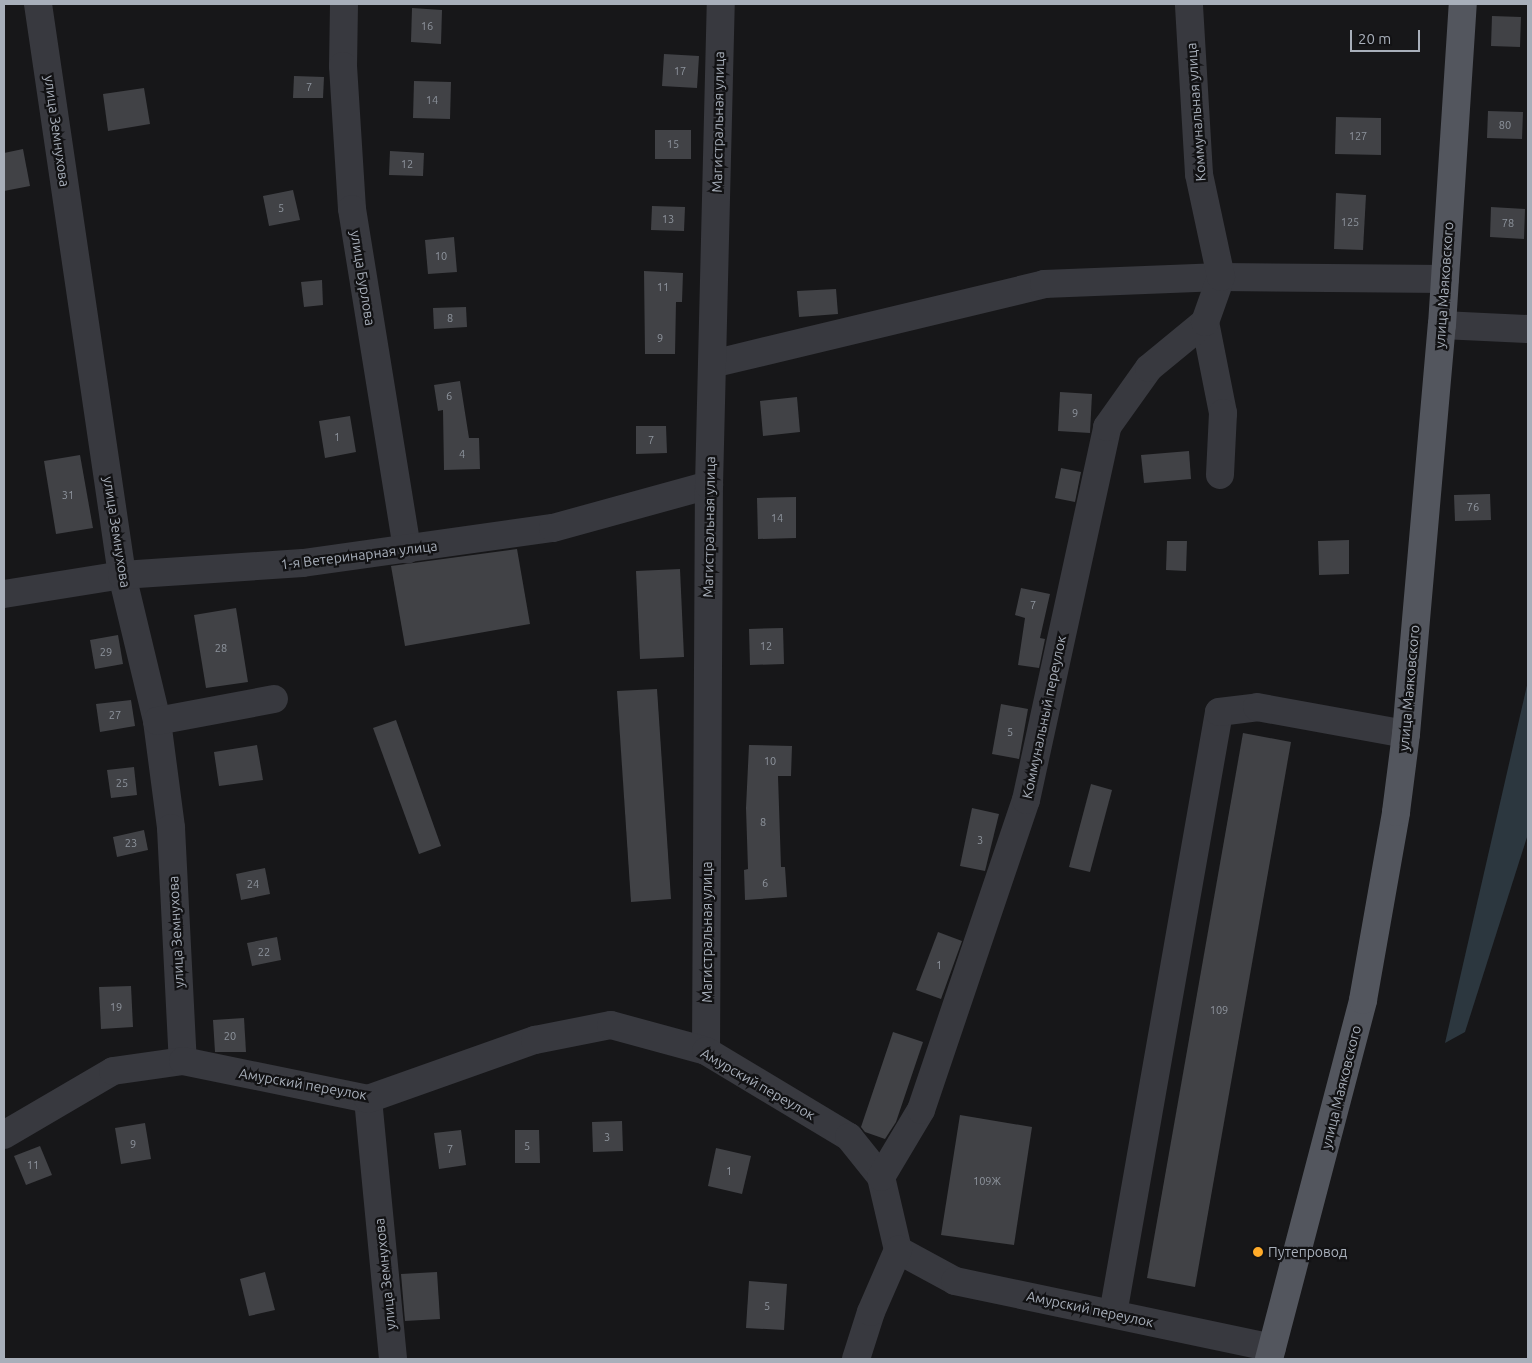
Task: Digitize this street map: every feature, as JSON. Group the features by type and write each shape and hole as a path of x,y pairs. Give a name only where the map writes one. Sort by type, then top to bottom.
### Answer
{"main road":[{"name":"улица Маяковского","path":"1270,1354 1363,1000 1406,734 1446,279 1463,4"}],"street":[{"name":"улица Земнухова","path":"38,4 122,575 157,721 170,828 182,1061"},
{"name":"улица Бурлова","path":"344,4 343,66 352,209 407,550"},
{"name":"Магистральная улица","path":"706,1051 709,486 721,4"},
{"name":"Коммунальная улица","path":"1190,4 1199,174 1221,278"},
{"path":"712,364 1044,284 1221,278 1446,279"},
{"path":"1220,475 1224,413 1205,322 1221,278"},
{"name":"Коммунальный переулок","path":"881,1177 921,1110 1026,800 1107,427 1149,368 1205,322"},
{"path":"1442,325 1528,328"},
{"name":"1-я Ветеринарная улица","path":"4,594 122,575 303,563 407,550 553,528 709,486"},
{"path":"157,721 274,699"},
{"path":"1113,1314 1219,712 1257,707 1406,734"},
{"name":"Амурский переулок","path":"4,1135 113,1071 182,1061 368,1099 535,1040 611,1025 706,1051 848,1137 881,1177 898,1250 955,1281 1113,1314 1270,1354"},
{"name":"улица Земнухова","path":"368,1099 393,1359"},
{"path":"856,1359 871,1312 898,1250"}],"shaded area":[{"path":"1528,681 1528,834 1465,1032 1445,1043"}],"building":[{"path":"412,8 442,10 441,44 411,42"},
{"path":"1492,16 1521,17 1520,47 1491,46"},
{"path":"664,54 699,56 697,88 662,86"},
{"path":"294,76 324,77 323,98 293,98"},
{"path":"414,81 451,82 450,119 413,118"},
{"path":"144,88 150,124 108,131 103,94"},
{"path":"1488,111 1523,112 1522,139 1487,138"},
{"path":"1336,117 1381,118 1381,155 1335,154"},
{"path":"655,130 691,130 691,159 655,159"},
{"path":"23,149 30,186 4,191 4,153"},
{"path":"390,151 424,153 423,176 389,175"},
{"path":"293,190 300,220 269,226 263,196"},
{"path":"1336,193 1366,195 1363,250 1334,249"},
{"path":"652,206 685,207 684,231 651,230"},
{"path":"1491,207 1525,209 1524,239 1490,237"},
{"path":"454,237 457,272 428,274 425,240"},
{"path":"644,271 683,273 682,302 676,302 675,354 645,354"},
{"path":"322,280 323,305 304,307 301,282"},
{"path":"836,289 838,314 799,317 797,291"},
{"path":"466,307 467,327 434,329 433,308"},
{"path":"460,381 469,438 479,438 480,469 444,470 443,410 438,411 434,385"},
{"path":"1060,392 1092,394 1090,433 1058,431"},
{"path":"797,397 800,432 763,436 760,401"},
{"path":"350,416 356,452 325,458 319,421"},
{"path":"636,426 666,426 667,453 636,454"},
{"path":"1189,451 1191,479 1144,483 1141,455"},
{"path":"80,455 93,528 56,534 44,461"},
{"path":"1061,468 1081,472 1075,502 1055,498"},
{"path":"1490,494 1491,520 1455,521 1454,495"},
{"path":"796,497 796,538 758,539 757,498"},
{"path":"1349,540 1349,574 1319,575 1318,541"},
{"path":"1167,541 1187,541 1186,571 1166,570"},
{"path":"517,549 530,624 405,646 391,566"},
{"path":"680,569 684,657 640,659 636,571"},
{"path":"1021,588 1050,594 1040,638 1045,639 1039,668 1018,665 1025,618 1015,615"},
{"path":"236,608 248,682 206,688 194,615"},
{"path":"783,628 784,664 750,665 749,629"},
{"path":"118,635 123,664 95,669 90,640"},
{"path":"657,689 671,899 631,902 617,691"},
{"path":"131,700 135,726 100,732 96,704"},
{"path":"1001,704 1028,709 1019,759 992,754"},
{"path":"396,720 441,846 419,854 373,728"},
{"path":"1243,733 1291,742 1195,1287 1147,1278"},
{"path":"257,745 263,780 219,786 214,752"},
{"path":"749,745 792,746 791,776 778,776 781,867 785,867 787,897 745,900 744,870 748,869 746,808"},
{"path":"134,767 137,795 111,798 107,770"},
{"path":"1091,784 1112,790 1090,872 1069,867"},
{"path":"972,808 999,814 985,871 960,866"},
{"path":"144,830 148,850 117,857 113,837"},
{"path":"265,868 270,894 241,900 236,874"},
{"path":"938,932 962,941 941,999 916,990"},
{"path":"277,937 281,960 252,966 247,943"},
{"path":"131,986 133,1027 101,1029 99,987"},
{"path":"244,1018 246,1052 215,1052 213,1020"},
{"path":"893,1032 923,1042 896,1122 885,1139 865,1132 861,1127"},
{"path":"960,1115 1032,1127 1014,1245 941,1235"},
{"path":"622,1121 623,1151 593,1152 592,1122"},
{"path":"145,1123 151,1159 121,1164 115,1128"},
{"path":"461,1130 466,1165 439,1169 434,1133"},
{"path":"515,1130 539,1130 540,1163 515,1163"},
{"path":"40,1146 52,1175 26,1185 14,1156"},
{"path":"716,1148 751,1156 742,1194 708,1186"},
{"path":"265,1272 275,1310 249,1316 240,1279"},
{"path":"437,1272 440,1319 405,1321 401,1274"},
{"path":"749,1281 787,1284 784,1330 746,1328"}],"place":[{"name":"Путепровод","path":"1258,1252"}]}
